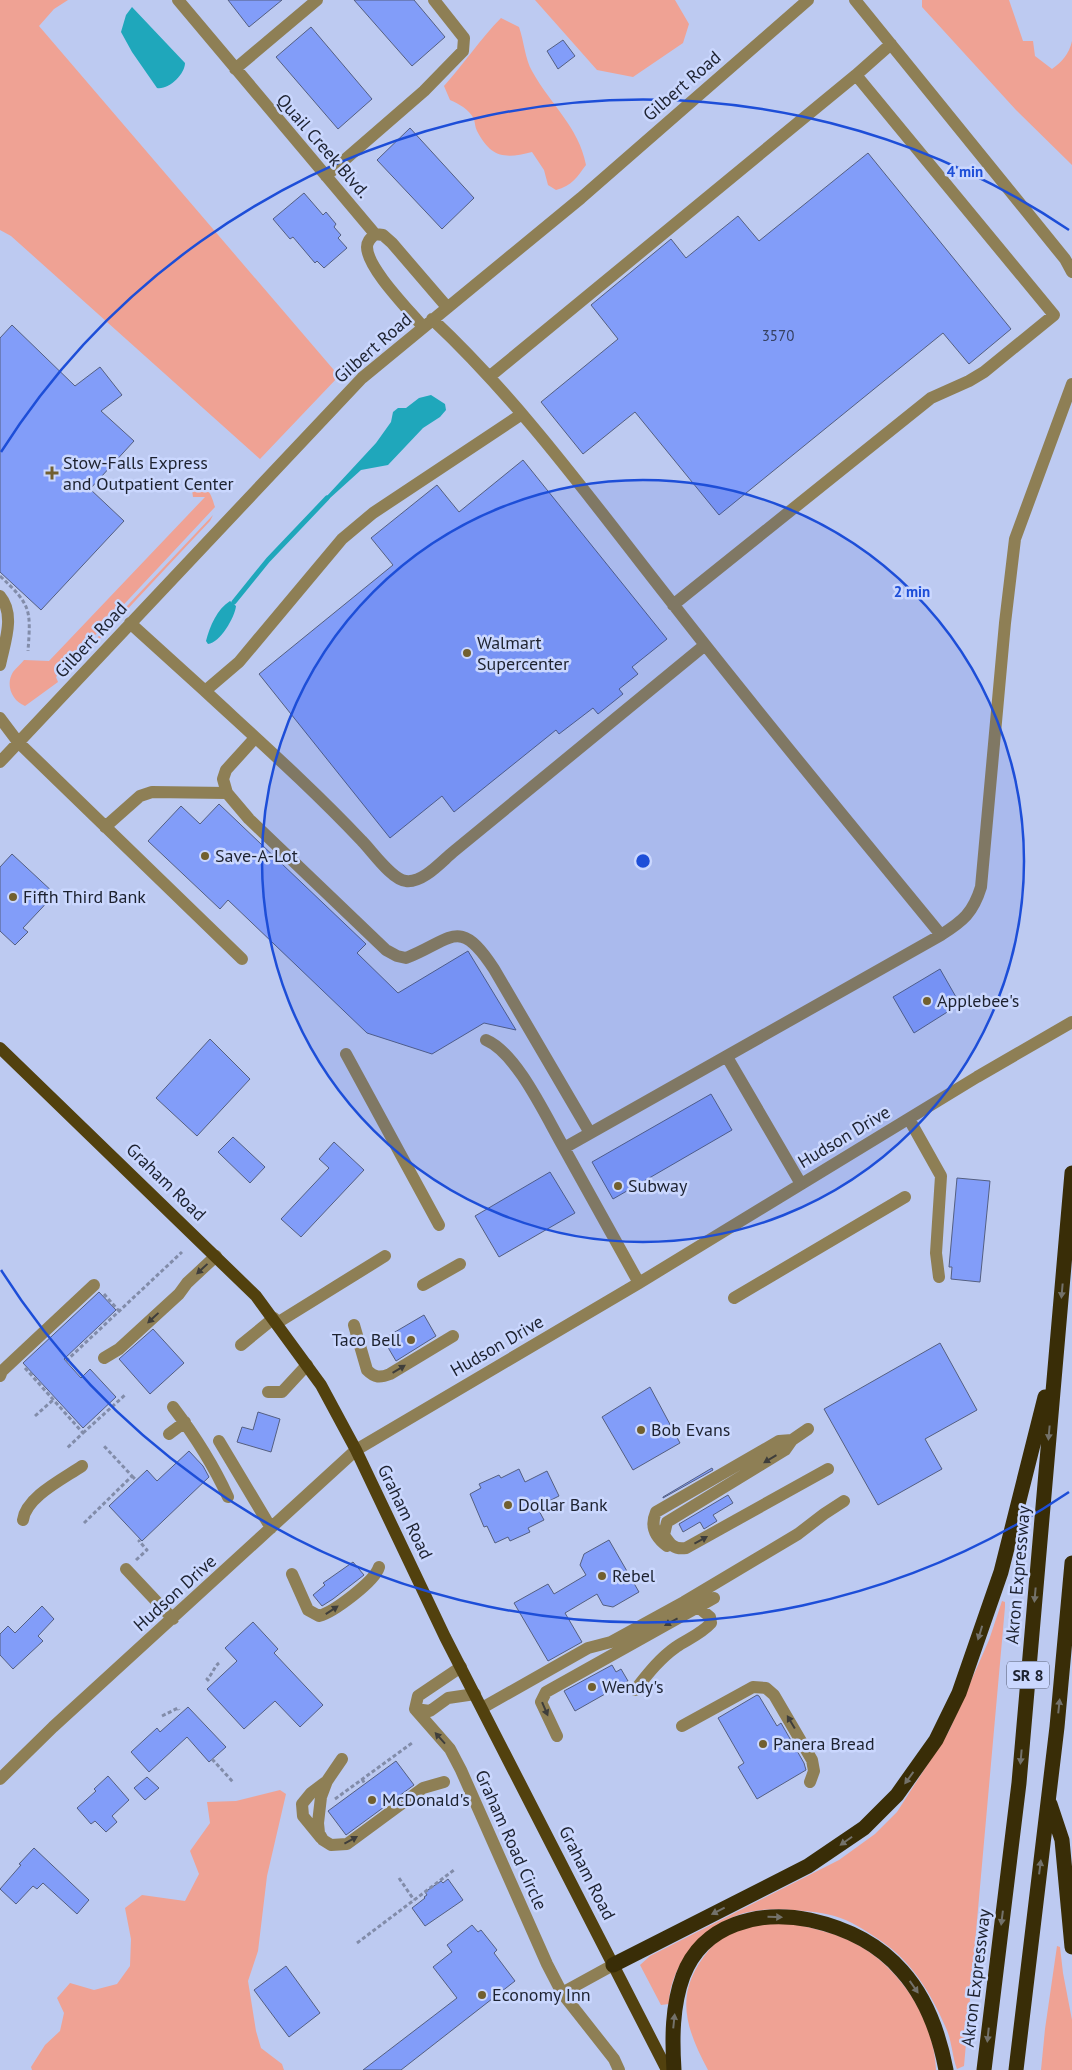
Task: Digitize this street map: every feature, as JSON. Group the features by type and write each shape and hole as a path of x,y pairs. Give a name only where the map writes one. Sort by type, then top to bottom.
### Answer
{"highway":[{"name":"Akron Expressway","path":"984,2070 1019,1784 1072,1173"},
{"path":"613,1965 808,1866 845,1842 881,1812 913,1773 936,1740 959,1693 1001,1572 1056,1350"},
{"name":"SR 8","path":"1016,2070 1049,1799 1064,1662 1072,1564"},
{"path":"1049,1799 1062,1840 1072,1947"},
{"path":"674,2070 672,2043 677,2000 684,1974 689,1964 706,1944 726,1928 753,1918 769,1916 803,1919 835,1926 857,1936 881,1951 902,1970 926,2005 938,2036 946,2070"}],"main road":[{"name":"Graham Road","path":"0,1048 256,1296 321,1385 356,1450 461,1667 668,2070"}],"street":[{"name":"Quail Creek Blvd.","path":"178,0 375,234 383,236 392,243 447,307"},
{"path":"235,69 317,0"},
{"path":"326,176 424,91 463,50 464,38 434,0"},
{"name":"Gilbert Road","path":"0,762 368,372 581,198 808,0"},
{"path":"855,0 1065,259 1072,272"},
{"path":"490,377 891,44"},
{"path":"673,605 931,398 984,372 1054,315 856,74"},
{"path":"375,234 368,240 367,246 371,263 428,323 468,352 522,414 705,646 941,935"},
{"path":"564,1148 941,935 965,918 976,904 981,887 1014,539 1072,384"},
{"path":"205,691 239,662 342,539 373,513 522,414"},
{"path":"0,596 8,612 8,625 0,665"},
{"path":"130,623 205,691 360,838 394,876 404,881 414,880 426,874 705,646"},
{"path":"0,718 18,742 242,960"},
{"path":"255,738 226,770 223,779 227,793 256,826 386,950 406,958 432,944 456,936 473,942 483,951 590,1133"},
{"path":"105,827 140,796 152,792 227,793"},
{"name":"Hudson Drive","path":"0,1779 53,1727 356,1450 639,1283 908,1119 1072,1022"},
{"path":"486,1040 496,1044 516,1067 564,1148 639,1283"},
{"path":"346,1054 439,1225"},
{"path":"727,1057 801,1184"},
{"path":"908,1119 941,1176 936,1253 940,1277"},
{"path":"734,1298 905,1197"},
{"path":"104,1358 126,1343 179,1294 187,1283 216,1256"},
{"path":"241,1345 276,1321 385,1256"},
{"path":"424,1285 460,1264"},
{"path":"0,1376 2,1371 96,1287"},
{"path":"354,1325 367,1370 372,1375 380,1378 390,1374 452,1336"},
{"path":"268,1392 282,1392 307,1365"},
{"path":"173,1407 201,1444 216,1470 228,1497"},
{"path":"169,1434 185,1422"},
{"path":"808,1430 792,1440 785,1450 667,1522 664,1535 671,1546 679,1549 686,1548 828,1469"},
{"path":"220,1441 271,1528"},
{"path":"22,1520 29,1504 50,1487 82,1466"},
{"path":"482,1708 588,1648 611,1642 684,1602 798,1534 844,1501"},
{"path":"292,1574 308,1610 319,1616 333,1610 367,1583 378,1573 379,1567"},
{"path":"126,1569 173,1618"},
{"path":"557,1736 541,1702 546,1692 714,1598"},
{"path":"634,1690 658,1662 676,1647 707,1628 711,1623 710,1617 698,1607"},
{"path":"461,1667 418,1696 415,1710 430,1711 448,1698 475,1694"},
{"path":"682,1726 753,1687 766,1688 774,1695 812,1760 814,1771 810,1782"},
{"name":"Graham Road Circle","path":"415,1710 450,1749 461,1770 547,1964 562,1993 614,2059 620,2070"},
{"path":"342,1759 327,1781 305,1799 302,1810 307,1824 323,1840 331,1844 347,1844 423,1788 444,1782"},
{"path":"323,1840 319,1833 318,1823 322,1797 327,1781"},
{"path":"562,1993 613,1965"}],"path":[{"path":"66,1361 182,1252"},
{"path":"96,1287 119,1311"},
{"path":"19,1362 83,1433"},
{"path":"66,1449 125,1395"},
{"path":"35,1416 53,1400"},
{"path":"104,1446 136,1480"},
{"path":"84,1523 132,1476"},
{"path":"126,1569 147,1550 140,1540"},
{"path":"209,1681 207,1679 211,1676 212,1670 219,1663"},
{"path":"162,1716 178,1708 179,1710"},
{"path":"331,1802 412,1743"},
{"path":"212,1759 234,1782"},
{"path":"362,1780 365,1784"},
{"path":"357,1942 454,1870"},
{"path":"399,1878 414,1900"}],"shaded area":[{"path":"0,0 68,0 54,9 39,26 339,376 260,459 11,236 0,230"},
{"path":"535,0 675,0 689,24 683,43 633,77 597,70"},
{"path":"922,0 1009,0 1023,41 1033,41 1035,56 1052,69 1065,57 1072,41 1072,165 1016,110 922,7"},
{"path":"132,7 185,63 179,76 171,84 162,88 157,88 132,52 121,32 126,15"},
{"path":"501,18 519,27 532,71 571,127 582,151 586,165 574,180 562,188 556,190 548,185 544,170 532,152 506,156 488,147 477,131 472,115 463,107 450,100 444,86"},
{"path":"431,395 445,404 446,410 440,417 423,428 388,465 361,470 329,499 326,497 376,443 391,422 393,412 398,408 406,408 419,398"},
{"path":"197,484 207,490 215,507 56,677 58,682 25,706 20,704 11,692 10,682 13,672 24,660 49,661 205,497 193,497 192,490"},
{"path":"213,515 210,521 63,678 61,676"},
{"path":"230,601 236,606 230,623 213,643 208,644 206,641 215,618 225,604"},
{"path":"1002,1601 1005,1602 1005,1607 964,2066 957,2069 948,2033 936,2007 924,1986 902,1958 873,1935 857,1926 846,1920 822,1913 772,1909 757,1910 731,1918 706,1934 694,1946 676,1973 669,1996 669,2004 661,2005 640,1965 650,1956 839,1860 875,1834 897,1812 949,1731 989,1640"},
{"path":"280,1790 286,1794 267,1876 258,1951 248,1981 256,2031 261,2048 282,2064 284,2070 32,2070 31,2067 45,2045 60,2031 64,2013 57,1998 70,1983 94,1990 117,1984 130,1966 131,1939 125,1908 142,1895 185,1901 199,1874 190,1851 210,1823 207,1802 236,1801"},
{"path":"789,1923 842,1937 874,1955 888,1968 901,1982 922,2015 934,2051 936,2070 708,2070 693,2038 686,2009 691,1980 698,1965 715,1943 735,1929 750,1925"},
{"path":"1057,1946 1060,1947 1072,2020 1072,2070 1041,2070 1045,2029"}],"building":[{"path":"228,0 282,0 249,27"},
{"path":"354,0 414,0 445,37 412,66"},
{"path":"311,27 372,99 338,129 276,57"},
{"path":"563,40 575,56 558,69 547,51"},
{"path":"410,128 474,198 442,229 377,160"},
{"path":"868,153 1011,329 969,364 943,333 719,515 635,412 583,454 541,402 618,339 591,305 671,239 686,258 738,216 759,241"},
{"path":"304,193 323,215 326,212 336,224 334,227 341,235 338,238 347,248 324,268 317,261 315,263 293,237 290,239 273,219"},
{"name":"Stow-Falls Express and Outpatient Center","path":"12,325 75,386 100,367 122,395 101,411 134,441 90,489 124,521 41,610 0,572 0,338"},
{"name":"Walmart Supercenter","path":"523,460 667,639 632,667 638,674 619,689 623,694 598,714 593,708 559,734 556,730 454,812 442,796 390,838 259,674 393,565 371,538 437,485 459,512"},
{"path":"219,804 366,944 357,953 398,993 468,951 516,1030 484,1023 432,1054 367,1033 228,900 220,909 148,841 181,806 200,824"},
{"path":"12,854 55,894 23,928 28,932 15,945 0,931 0,867"},
{"name":"Applebee's","path":"940,969 960,1004 914,1033 893,997"},
{"path":"210,1039 250,1079 197,1136 156,1098"},
{"path":"711,1094 732,1130 613,1199 592,1162"},
{"path":"233,1137 265,1167 250,1183 218,1152"},
{"path":"334,1142 364,1170 301,1237 281,1219 329,1168 319,1159"},
{"path":"550,1172 575,1213 499,1257 475,1216"},
{"path":"957,1178 990,1181 980,1282 951,1279 952,1267 949,1267"},
{"path":"99,1292 116,1310 64,1359 81,1378 90,1369 116,1397 83,1428 23,1363"},
{"name":"Taco Bell","path":"424,1315 436,1336 396,1361 383,1339"},
{"path":"153,1329 184,1363 150,1394 119,1359"},
{"path":"940,1343 977,1410 925,1439 942,1469 878,1505 824,1409"},
{"name":"Bob Evans","path":"650,1387 680,1443 633,1470 602,1417"},
{"path":"258,1412 280,1419 271,1452 237,1442 242,1427 253,1430"},
{"path":"189,1451 203,1466 209,1477 142,1541 109,1506 147,1470 157,1481"},
{"path":"712,1468 713,1470 663,1498 663,1497"},
{"path":"519,1469 525,1482 547,1471 559,1496 537,1507 544,1520 528,1528 530,1532 510,1541 508,1537 495,1543 487,1526 484,1527 470,1494 481,1488 479,1484 499,1475 501,1478"},
{"path":"728,1495 733,1503 713,1515 717,1521 704,1529 700,1522 683,1532 679,1524"},
{"path":"609,1540 639,1592 613,1607 603,1605 597,1594 565,1613 582,1642 548,1661 514,1603 548,1584 554,1594 586,1575 580,1565 584,1554"},
{"path":"353,1562 364,1575 322,1606 313,1595 325,1585 323,1583"},
{"path":"42,1606 54,1619 38,1636 43,1641 13,1669 0,1655 0,1634 8,1626 15,1633"},
{"path":"253,1622 278,1649 274,1653 323,1705 300,1727 275,1701 244,1729 207,1689 237,1661 225,1648"},
{"name":"Wendy's","path":"612,1665 616,1672 621,1669 628,1681 575,1711 564,1691"},
{"name":"Panera Bread","path":"757,1695 777,1726 781,1723 804,1763 806,1770 757,1799 738,1767 744,1763 718,1718"},
{"path":"188,1707 226,1747 209,1762 187,1737 149,1772 131,1752 157,1728 160,1732"},
{"name":"McDonald's","path":"396,1761 414,1785 346,1835 328,1811"},
{"path":"108,1776 129,1800 112,1816 117,1822 106,1832 95,1821 91,1824 77,1808 96,1791 94,1789"},
{"path":"147,1777 159,1788 145,1800 134,1788"},
{"path":"34,1848 89,1900 77,1914 43,1883 37,1889 33,1886 16,1904 0,1889"},
{"path":"448,1879 463,1900 425,1926 412,1908 425,1898 427,1895 425,1892 441,1881 443,1883"},
{"name":"Economy Inn","path":"472,1925 478,1932 481,1930 497,1950 494,1953 515,1981 401,2070 363,2070 457,1998 433,1967 452,1952 447,1945"},
{"path":"286,1966 320,2013 289,2037 254,1990"}],"waterway":[{"path":"234,602 268,560 327,498"}],"place":[{"name":"Stow-Falls Express and Outpatient Center","path":"52,473"},
{"name":"Walmart Supercenter","path":"467,653"},
{"name":"Save-A-Lot","path":"205,856"},
{"name":"Fifth Third Bank","path":"13,897"},
{"name":"Applebee's","path":"927,1001"},
{"name":"Subway","path":"618,1186"},
{"name":"Taco Bell","path":"411,1340"},
{"name":"Bob Evans","path":"641,1430"},
{"name":"Dollar Bank","path":"508,1505"},
{"name":"Rebel","path":"602,1576"},
{"name":"Wendy's","path":"592,1687"},
{"name":"Panera Bread","path":"763,1744"},
{"name":"McDonald's","path":"372,1800"},
{"name":"Economy Inn","path":"482,1995"}]}
